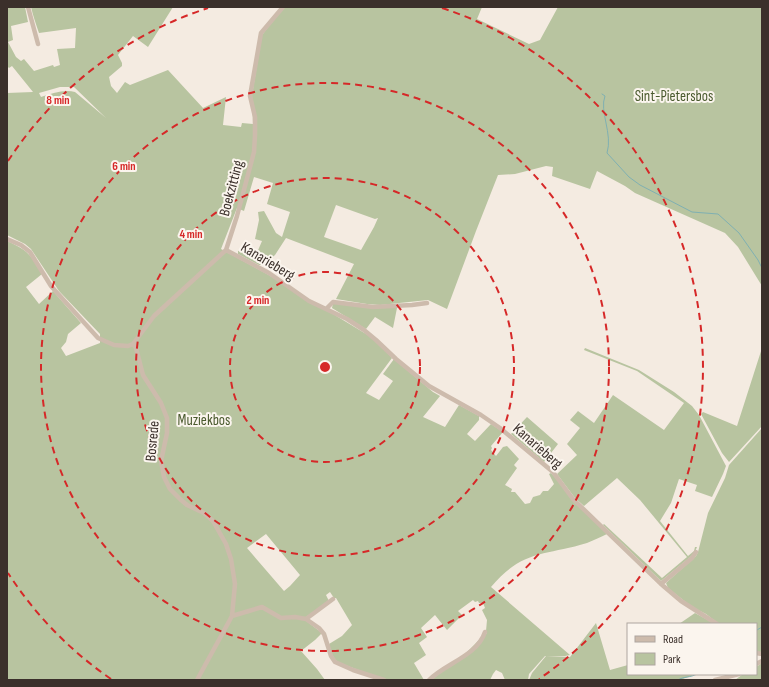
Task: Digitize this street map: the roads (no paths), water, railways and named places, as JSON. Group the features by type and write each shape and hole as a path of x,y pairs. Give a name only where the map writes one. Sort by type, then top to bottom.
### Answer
{"street":[{"path":"28,7 38,44"},
{"name":"Boekzitting","path":"132,344 154,316 226,250 239,209 254,152 255,117 250,96 261,33 283,7"},
{"path":"7,239 30,252 51,286 98,338 114,344 128,346 132,344"},
{"name":"Kanarieberg","path":"226,250 263,269 309,301 326,308 364,330 429,386 486,419 548,467 574,499 681,601 715,623"},
{"path":"326,308 333,302 373,307 427,303"},
{"name":"Bosrede","path":"132,344 136,348 145,379 161,403 167,418 167,433 161,465 162,474 166,483 180,499 210,518 217,527 229,551 235,584 232,616 197,680"},
{"path":"662,584 692,558 696,552"},
{"path":"306,619 333,599"},
{"path":"232,616 262,607 281,618 295,617 306,619 319,628 324,634 331,656 335,662 353,670 384,680"},
{"path":"429,680 474,648 485,632"},
{"path":"715,680 734,675"}],"waterway":[{"path":"602,94 605,96 604,109 608,138 607,153 629,177 640,185 692,212 718,214 739,233 762,268"},
{"path":"757,630 762,627"},
{"path":"678,680 694,675"}],"park label":[{"name":"Sint-Pietersbos","path":"674,96"},
{"name":"Muziekbos","path":"204,420"}]}
